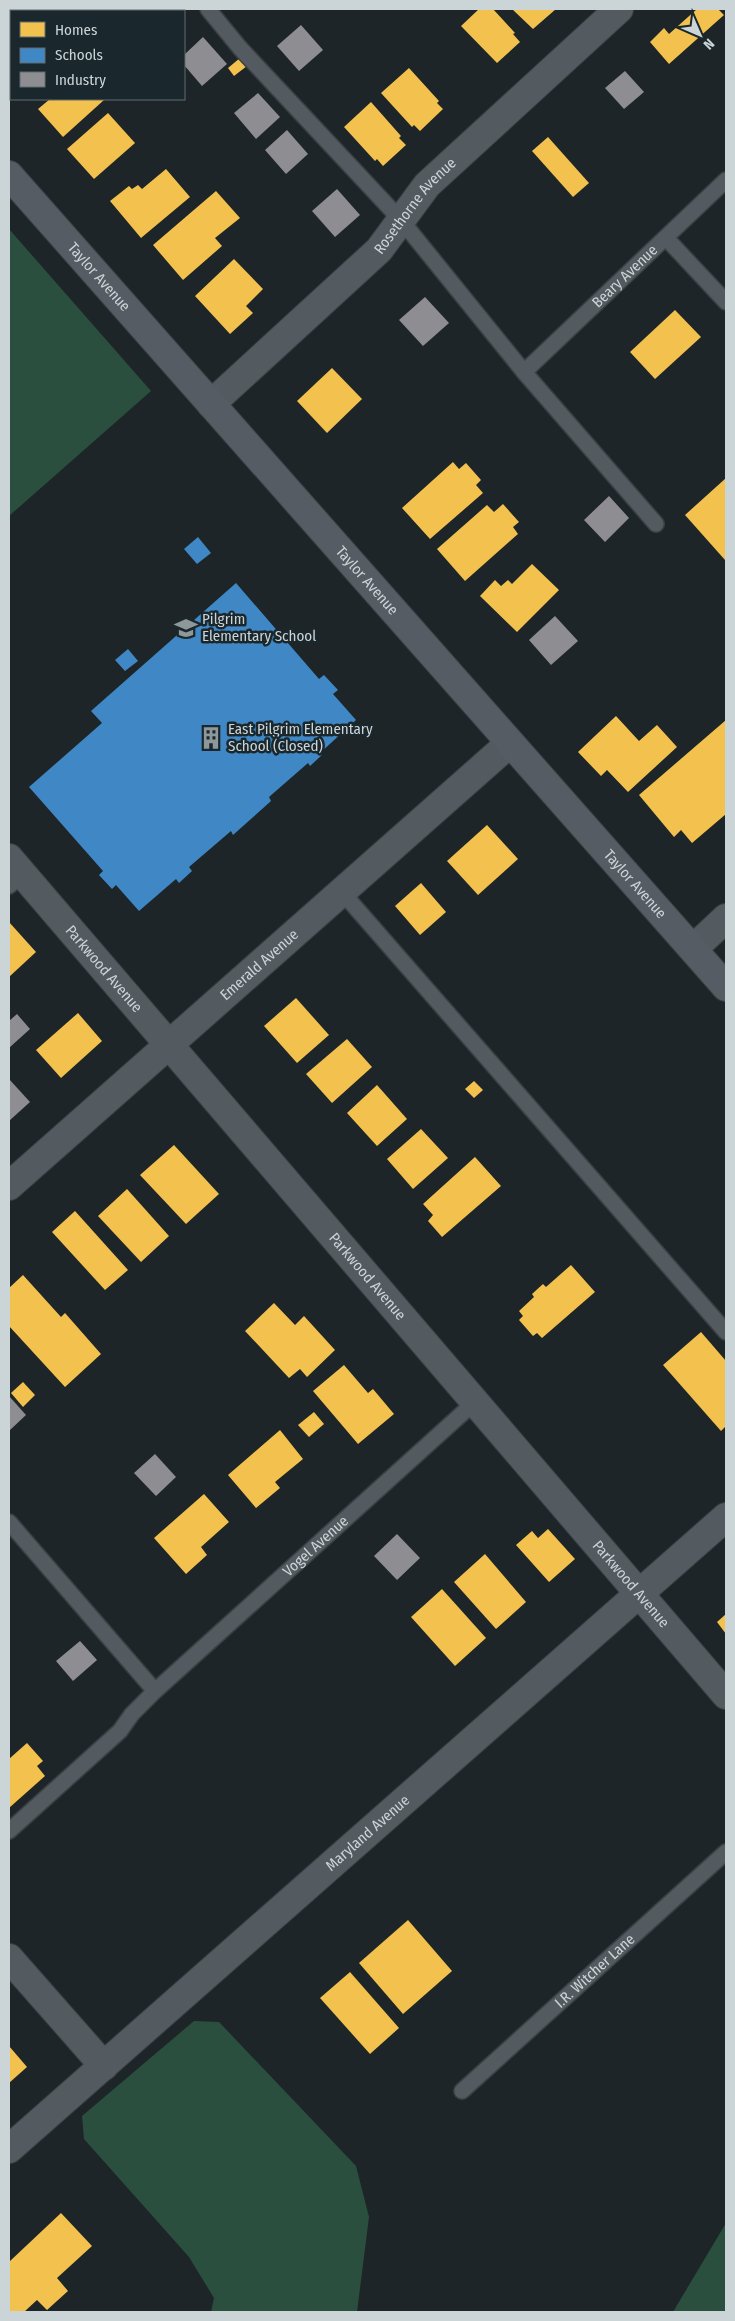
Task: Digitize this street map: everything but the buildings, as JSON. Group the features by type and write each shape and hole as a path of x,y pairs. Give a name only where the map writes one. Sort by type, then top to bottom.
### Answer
{"main road":[{"name":"Taylor Avenue","path":"9,175 726,988"}],"street":[{"name":"Rosethorne Avenue","path":"211,404 379,250 427,185 619,9"},
{"name":"Emerald Avenue","path":"9,1186 170,1046 510,743"},
{"name":"Parkwood Avenue","path":"13,873 170,1046 726,1695"},
{"path":"693,949 726,918"},
{"name":"Maryland Avenue","path":"9,2149 726,1517"},
{"path":"9,1958 104,2066"}],"lane":[{"path":"208,9 247,55 402,220 524,372 656,524"},
{"name":"Beary Avenue","path":"524,372 726,180"},
{"path":"666,238 726,302"},
{"path":"342,892 726,1332"},
{"name":"Vogel Avenue","path":"9,1831 120,1731 132,1714 155,1691 476,1401"},
{"path":"9,1522 155,1691"},
{"name":"I.R. Witcher Lane","path":"462,2091 726,1852"}],"green space":[{"path":"9,229 151,391 9,516"},
{"path":"194,2021 219,2022 356,2166 369,2217 357,2312 211,2312 214,2298 189,2257 84,2139 82,2116"},
{"path":"726,2223 726,2312 673,2312"}],"place":[{"name":"Pilgrim Elementary School","path":"186,628"},
{"name":"East Pilgrim Elementary School (Closed)","path":"211,738"}]}
